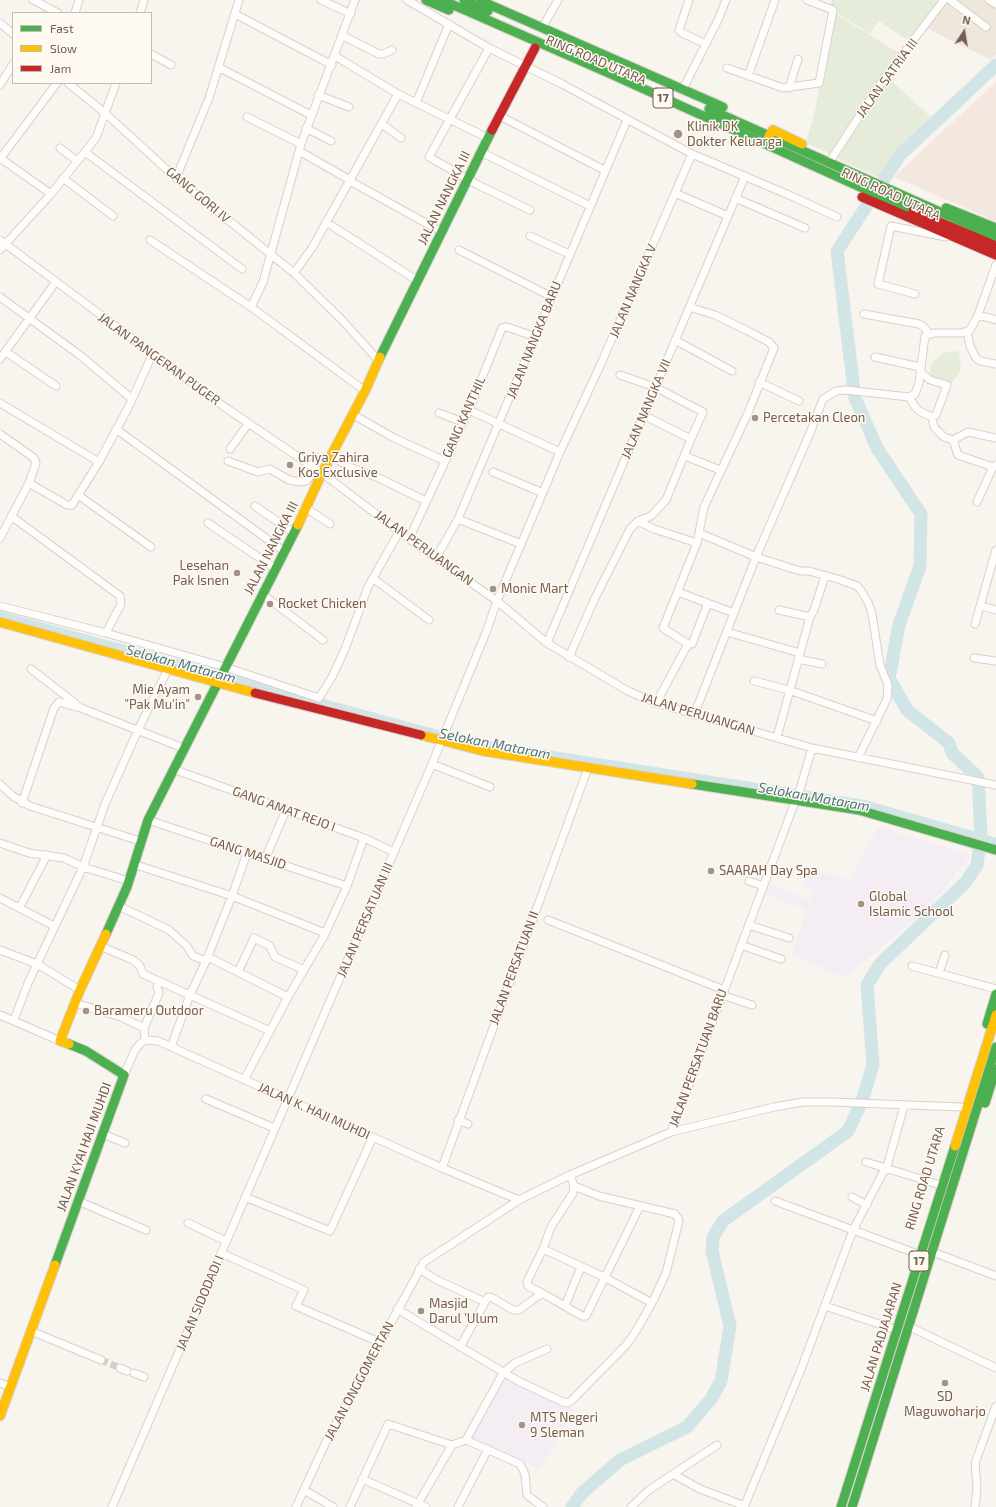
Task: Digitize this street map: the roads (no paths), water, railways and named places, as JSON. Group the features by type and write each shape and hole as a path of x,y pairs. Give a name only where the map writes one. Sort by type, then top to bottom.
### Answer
{"main road":[{"name":"RING ROAD UTARA","path":"426,0 535,48 612,77 889,205 960,240 996,255"},
{"name":"17","path":"444,0 462,3 771,133 970,222 996,237"},
{"name":"RING ROAD UTARA","path":"480,0 683,89 771,133 832,158 871,179"},
{"name":"17","path":"462,3 612,77"},
{"name":"JALAN NANGKA III","path":"183,748 285,552 306,508 319,471 331,456 365,391 378,360 481,152 535,48"},
{"path":"889,205 996,246"},
{"path":"970,222 996,228"},
{"path":"0,622 217,682 443,737 483,751 588,768 796,798 860,810 996,850"},
{"path":"60,1041 80,990 119,906 148,820 183,748"},
{"name":"RING ROAD UTARA","path":"834,1507 873,1394 891,1328 996,994"},
{"name":"JALAN PADJAJARAN","path":"841,1507 873,1394 996,1015"},
{"name":"JALAN KYAI HAJI MUHDI","path":"0,1416 124,1075 86,1051 60,1041"},
{"name":"JALAN PADJAJARAN","path":"852,1507 899,1366 996,1047"},
{"path":"858,1507 899,1366 914,1329 996,1069"}],"street":[{"path":"33,0 56,12"},
{"path":"75,12 79,0"},
{"path":"140,12 144,0"},
{"path":"176,178 220,68 239,0"},
{"path":"321,0 351,14"},
{"path":"251,307 263,282 269,254 306,128 318,95 332,65 355,0"},
{"path":"407,0 489,48 526,65 692,154 837,217"},
{"path":"542,28 558,0"},
{"path":"689,0 679,30 682,34 706,44"},
{"path":"683,89 726,0"},
{"path":"748,76 775,0"},
{"path":"727,68 783,88 819,83 833,10 807,0"},
{"name":"JALAN SATRIA III","path":"832,158 883,80 944,0"},
{"path":"950,0 986,27"},
{"path":"989,0 996,4"},
{"path":"235,14 332,65"},
{"path":"0,23 12,33"},
{"path":"416,102 449,24"},
{"path":"343,36 381,54 392,50"},
{"path":"489,48 452,119 430,156 468,180 530,210"},
{"path":"152,55 171,65"},
{"path":"335,56 398,94 452,119 488,138"},
{"path":"789,88 798,59"},
{"path":"0,85 12,66"},
{"path":"220,68 311,115"},
{"path":"51,194 0,158 56,84"},
{"name":"GANG GORI IV","path":"69,84 105,113 176,178 294,273"},
{"path":"0,250 3,242 51,194 96,138 116,84"},
{"path":"378,360 343,321 294,273 312,248 398,94"},
{"path":"318,95 349,106"},
{"path":"500,116 604,170"},
{"path":"247,117 301,144"},
{"name":"JALAN NANGKA BARU","path":"436,558 458,519 536,337 604,170 627,120"},
{"path":"382,124 401,138"},
{"path":"306,128 331,141"},
{"path":"60,148 77,162"},
{"path":"85,152 242,269"},
{"path":"299,152 442,232"},
{"path":"481,152 590,206"},
{"name":"JALAN NANGKA V","path":"497,600 560,452 600,366 692,154"},
{"name":"JALAN NANGKA VII","path":"547,643 745,176"},
{"path":"63,178 113,216"},
{"path":"675,193 728,216"},
{"path":"736,198 805,228"},
{"path":"326,222 418,281"},
{"path":"915,294 878,284 891,226 960,240"},
{"path":"530,236 569,254"},
{"path":"150,240 251,307 365,391"},
{"name":"JALAN PANGERAN PUGER","path":"3,242 55,283 153,353 248,424 319,471"},
{"path":"459,250 552,297"},
{"path":"996,265 978,315 967,331 970,346 976,358 980,361 996,364"},
{"path":"0,359 55,283"},
{"path":"0,297 81,356 132,399"},
{"path":"689,307 715,315 748,331 773,346 774,350 748,413 720,470 704,508 697,543 663,628 688,644 694,643 708,603"},
{"path":"864,314 919,324 924,327 929,334"},
{"path":"978,315 996,320"},
{"name":"GANG KANTHIL","path":"409,539 469,410 502,328 507,327 536,337"},
{"path":"694,715 756,556 810,433 820,403 828,394 846,390 910,397 915,394 917,390 924,339 929,334 967,331"},
{"path":"675,340 732,370"},
{"path":"6,352 56,386"},
{"path":"29,483 67,505 72,505 99,462 132,399 153,353"},
{"path":"875,357 920,369 930,380 947,385 936,415 932,417"},
{"path":"569,657 595,598 630,529 638,521 651,516 666,500 702,412 655,387 620,375"},
{"path":"760,382 799,401"},
{"path":"910,397 916,408 932,417 934,427 938,433 944,437 953,440 968,432 996,438"},
{"path":"0,403 99,462"},
{"path":"469,410 560,452"},
{"path":"439,413 463,422"},
{"path":"352,414 394,438 445,461"},
{"path":"643,415 692,439"},
{"path":"230,449 248,424"},
{"path":"116,429 285,552"},
{"path":"0,434 35,460 29,483 0,538"},
{"path":"953,440 958,455 994,466 977,502"},
{"path":"331,456 352,468 379,478 426,501"},
{"path":"685,456 720,470"},
{"path":"228,461 258,472 270,469 289,480 300,482 306,481 319,471"},
{"name":"JALAN PERJUANGAN","path":"319,471 399,532 497,600 547,643 628,691 656,703 694,715 812,748 994,784"},
{"path":"494,472 543,493"},
{"path":"78,495 151,547"},
{"path":"255,506 294,533"},
{"path":"306,508 330,524"},
{"path":"11,516 120,596 121,604 106,633"},
{"path":"458,519 521,544"},
{"path":"638,521 654,529 697,543"},
{"path":"208,523 276,569"},
{"path":"0,606 106,633 319,698 332,677 353,630 366,592 399,532"},
{"path":"699,533 756,556 800,571 809,571 857,586 868,602 872,614 880,666 888,685 887,699 858,758"},
{"path":"975,624 996,550"},
{"path":"777,737 810,617 814,610 825,576"},
{"path":"374,579 429,620"},
{"path":"678,592 734,613"},
{"path":"262,594 323,640"},
{"path":"443,737 497,600"},
{"path":"981,606 996,610"},
{"path":"779,610 810,617"},
{"path":"727,632 822,664"},
{"path":"656,703 688,644"},
{"path":"974,658 996,661"},
{"path":"31,669 81,708"},
{"path":"14,1020 28,983 83,867 106,804 138,730 168,669"},
{"path":"754,681 789,690 876,721"},
{"path":"22,803 54,708 59,702 81,708 183,748"},
{"name":"JALAN PERSATUAN III","path":"288,1099 443,737"},
{"name":"JALAN PERSATUAN BARU","path":"428,1259 519,1200 570,1175 671,1132 801,786 812,748"},
{"path":"432,764 490,787"},
{"name":"JALAN PERSATUAN II","path":"442,1168 458,1120 588,768"},
{"name":"GANG AMAT REJO I","path":"173,769 364,838 394,852"},
{"path":"0,784 22,803 97,829 140,841"},
{"path":"265,859 286,810"},
{"name":"GANG MASJID","path":"148,820 347,886"},
{"path":"244,1080 288,997 325,933 347,886 364,838"},
{"path":"0,843 28,853 64,858 83,867 129,880"},
{"path":"171,1047 190,995 207,959 232,896 247,852"},
{"path":"20,907 47,855"},
{"path":"133,864 232,896 325,933"},
{"path":"749,881 763,886"},
{"path":"0,898 20,907 54,926"},
{"path":"119,906 169,930 187,946 193,956 207,959 238,972 288,997"},
{"path":"548,920 752,1005"},
{"path":"749,925 788,938"},
{"path":"238,972 254,938 270,946 275,957 304,970"},
{"path":"741,945 781,959"},
{"path":"100,946 133,960 140,966 142,974 270,1031"},
{"path":"0,950 38,964 80,990"},
{"path":"939,973 945,955"},
{"path":"912,966 996,989"},
{"path":"124,1075 135,1050 146,1040 144,1028 159,994 157,988 160,982"},
{"path":"75,1003 121,1017 144,1028"},
{"path":"0,1015 60,1041"},
{"name":"JALAN K. HAJI MUHDI","path":"146,1040 158,1042 171,1047 442,1168 519,1200"},
{"path":"206,1099 274,1128"},
{"name":"JALAN SIDODADI I","path":"112,1507 274,1128 288,1099"},
{"path":"671,1132 774,1107 803,1102 961,1107"},
{"path":"673,1474 700,1489 744,1507 800,1372 853,1230 886,1170 904,1106"},
{"path":"458,1120 468,1124"},
{"path":"102,1134 125,1143"},
{"path":"245,1197 330,1231 373,1137"},
{"path":"866,1162 886,1170 936,1184"},
{"path":"570,1175 574,1186 573,1193 551,1227 543,1249 526,1284 582,1316 586,1316 640,1206"},
{"path":"397,1309 503,1373 568,1403 627,1344 652,1303 666,1273 678,1227 678,1218 674,1214 599,1196 574,1186"},
{"path":"852,1196 867,1204"},
{"path":"78,1201 146,1230"},
{"path":"775,1201 915,1253"},
{"path":"188,1223 226,1241"},
{"path":"543,1249 604,1277 652,1303"},
{"path":"221,1253 304,1290 296,1306 379,1342"},
{"path":"938,1254 996,1276"},
{"name":"JALAN ONGGOMERTAN","path":"296,1507 327,1440 379,1342 420,1269 428,1259"},
{"path":"565,1306 581,1267"},
{"path":"420,1269 485,1302"},
{"path":"460,1347 488,1297 491,1297 513,1310 519,1310 542,1293"},
{"path":"825,1306 891,1328"},
{"path":"914,1329 996,1368"},
{"path":"31,1331 100,1360"},
{"path":"466,1440 503,1373 515,1363 547,1349"},
{"path":"127,1370 144,1377"},
{"path":"0,1383 10,1387"},
{"path":"975,1507 977,1488 975,1463 996,1406"},
{"path":"350,1507 388,1424 452,1444 466,1440 520,1464 525,1474 527,1495 543,1507"},
{"path":"416,1505 452,1444"},
{"path":"632,1507 649,1490 717,1445"},
{"path":"458,1507 488,1449"},
{"path":"362,1479 416,1505 426,1507"},
{"path":"304,1490 333,1507"}],"waterway":[{"path":"832,7 833,0"},
{"path":"572,1507 582,1493 620,1460 687,1427 711,1399 721,1381 730,1326 712,1251 713,1237 723,1221 848,1131 862,1101 873,1065 867,985 880,964 966,882 977,865 981,837 978,777 952,753 949,743 907,710 889,678 899,625 920,566 921,514 877,448 855,398 837,251 900,155 996,65"},
{"name":"Selokan Mataram","path":"0,615 464,741 865,804 996,842"}],"tunnel":[{"path":"101,1360 120,1368"}],"place":[{"name":"Klinik DK Dokter Keluarga","path":"678,134"},
{"name":"Percetakan Cleon","path":"755,418"},
{"name":"Griya Zahira Kos Exclusive","path":"290,465"},
{"name":"Lesehan Pak Isnen","path":"237,573"},
{"name":"Monic Mart","path":"493,589"},
{"name":"Rocket Chicken","path":"270,604"},
{"name":"Mie Ayam \"Pak Mu'in\"","path":"198,697"},
{"name":"SAARAH Day Spa","path":"711,871"},
{"name":"Global Islamic School","path":"861,904"},
{"name":"Barameru Outdoor","path":"86,1011"},
{"name":"Masjid Darul 'Ulum","path":"421,1311"},
{"name":"SD Maguwoharjo","path":"945,1383"},
{"name":"MTS Negeri 9 Sleman","path":"522,1425"}]}
